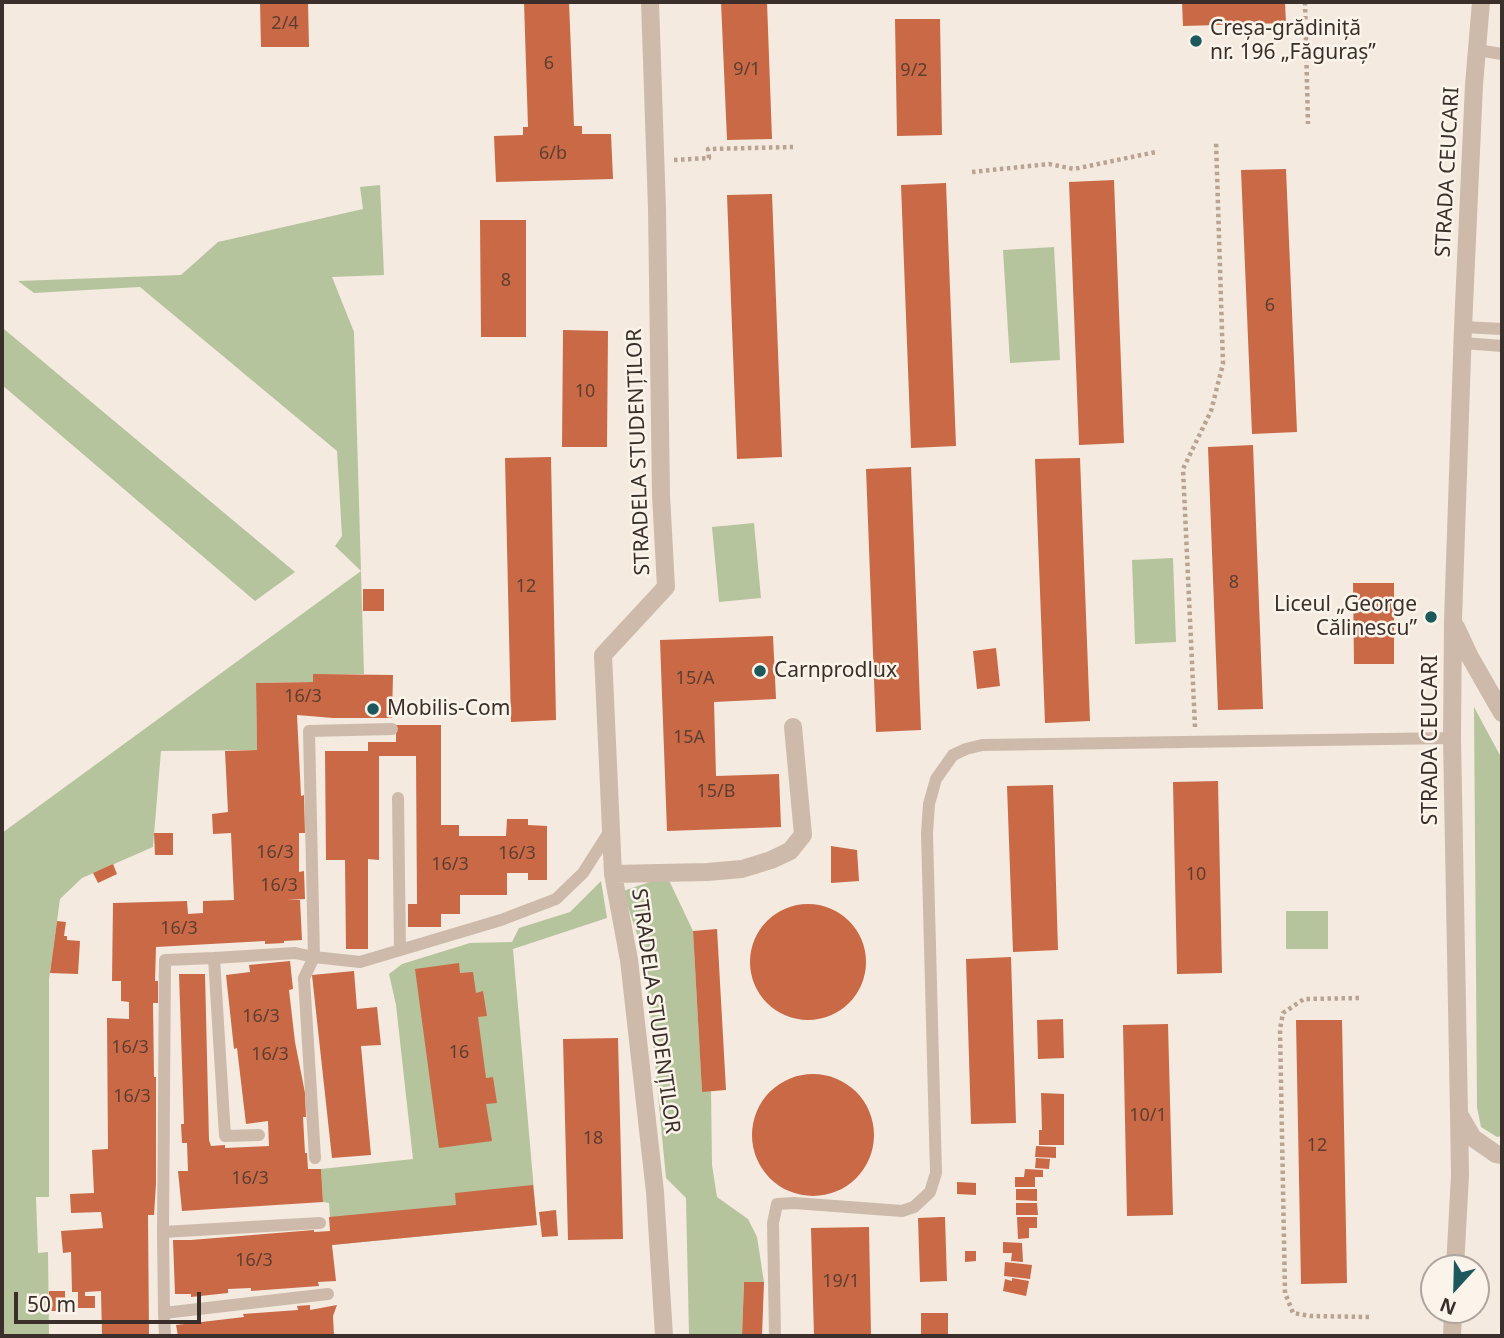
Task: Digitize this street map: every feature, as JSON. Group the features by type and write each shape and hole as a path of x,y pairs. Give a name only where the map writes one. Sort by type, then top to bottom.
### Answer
{"street":[{"name":"STRADELA STUDENȚILOR","path":"650,2 656,162 661,481 666,587 603,655 613,874 629,960 655,1192 664,1336"},
{"name":"STRADA CEUCARI","path":"1456,1254 1460,1114 1452,738 1453,621 1463,335 1481,2"},
{"path":"1453,621 1502,713"},
{"path":"613,874 742,869 790,851 803,835 793,727"},
{"path":"1460,1114 1473,1138 1496,1154 1502,1155"}],"lane":[{"path":"1477,51 1502,54"},
{"path":"1463,335 1502,328"},
{"path":"1463,335 1502,346"},
{"path":"315,1158 304,978 314,957 309,731 392,729"},
{"path":"775,1336 773,1223 777,1204 902,1211 914,1207 930,1192 936,1174 927,833 929,804 936,779 953,755 982,745 1452,738"},
{"path":"398,798 400,950"},
{"path":"165,1336 165,960 295,953 360,962 501,920 555,899 583,873 611,829"},
{"path":"214,958 225,1136 259,1135"},
{"path":"163,1232 320,1223"},
{"path":"164,1313 328,1294"}],"path":[{"path":"1305,2 1308,124"},
{"path":"1196,743 1183,469 1211,411 1223,364 1216,141"},
{"path":"656,162 709,158 708,149 793,147"},
{"path":"972,173 1049,164 1074,169 1156,152"},
{"path":"1359,998 1304,999 1283,1013 1280,1030 1285,1293 1293,1312 1310,1316 1369,1317"}],"green space":[{"path":"380,185 384,275 332,277 354,332 361,571 335,546 342,536 337,451 140,287 34,293 18,281 181,275 218,242 363,209 360,187"},
{"path":"1054,247 1060,360 1010,363 1003,250"},
{"path":"4,329 295,572 255,601 2,385"},
{"path":"754,523 761,598 719,602 712,527"},
{"path":"1173,558 1176,642 1135,644 1132,560"},
{"path":"361,571 364,674 313,675 313,682 256,683 257,750 161,751 153,847 82,878 60,899 49,979 49,1197 36,1197 38,1253 48,1252 49,1336 2,1336 2,833"},
{"path":"1474,707 1502,759 1502,1136 1497,1137 1481,1127 1477,1107"},
{"path":"667,876 693,931 702,1091 711,1091 712,1165 717,1197 748,1219 757,1237 764,1282 744,1282 742,1336 689,1336 686,1198 666,1178 645,959 623,891"},
{"path":"601,881 607,918 513,949 537,1225 332,1245 329,1203 323,1202 321,1169 413,1159 396,1005 389,974 402,964 470,943 512,942 519,928 570,912"},
{"path":"1286,911 1328,911 1328,949 1286,949"}],"building":[{"path":"260,2 308,2 309,47 261,47"},
{"path":"524,2 569,2 574,126 582,126 582,134 611,134 613,179 496,182 494,136 523,135 523,127 528,127"},
{"path":"721,2 767,2 772,139 727,140"},
{"path":"1182,2 1285,2 1286,23 1183,26"},
{"path":"895,19 940,19 942,135 897,136"},
{"path":"1286,169 1297,432 1252,434 1241,170"},
{"path":"1114,180 1124,443 1079,445 1069,182"},
{"path":"946,183 956,446 911,448 901,185"},
{"path":"772,194 782,457 737,459 727,195"},
{"path":"480,220 526,220 526,337 481,337"},
{"path":"563,330 608,331 607,447 562,447"},
{"path":"1253,445 1263,709 1218,710 1208,447"},
{"path":"551,457 556,720 511,722 505,458"},
{"path":"1080,458 1090,721 1045,723 1035,459"},
{"path":"911,467 921,730 876,732 866,469"},
{"path":"1353,583 1394,583 1394,664 1354,664"},
{"path":"363,589 384,589 384,611 363,611"},
{"path":"773,636 776,699 714,702 716,776 779,774 781,827 667,831 660,640"},
{"path":"996,648 1000,686 977,689 973,651"},
{"path":"313,674 393,675 392,718 297,715 305,833 299,833 299,872 304,871 305,899 287,900 300,900 302,940 265,944 265,941 156,947 155,981 158,981 158,1003 153,1003 156,1184 154,1215 148,1215 149,1336 102,1336 101,1291 85,1292 85,1296 95,1296 95,1308 78,1308 78,1292 72,1292 71,1252 63,1253 61,1231 103,1228 101,1212 71,1213 70,1194 94,1193 92,1150 108,1149 107,1018 129,1019 129,1002 121,1001 121,981 112,981 113,903 187,901 188,914 203,913 203,901 234,900 231,833 213,834 212,814 228,812 225,751 257,750 256,683 313,682"},
{"path":"396,725 441,725 441,825 459,825 459,836 506,836 507,819 528,819 528,825 547,826 547,880 528,880 528,873 507,873 507,895 460,895 460,914 441,914 441,927 408,927 408,904 417,904 416,756 379,756 379,860 368,859 368,949 346,949 345,860 326,860 325,751 368,751 368,742 396,742"},
{"path":"1218,781 1222,973 1177,974 1173,782"},
{"path":"1053,785 1058,950 1013,952 1007,786"},
{"path":"154,833 173,833 173,855 155,855"},
{"path":"831,846 857,850 859,881 831,883"},
{"path":"113,864 117,874 98,883 93,873"},
{"path":"808,904 830,909 849,921 861,940 866,962 861,984 849,1003 830,1015 808,1020 786,1015 767,1003 755,984 750,962 755,940 767,921 786,909"},
{"path":"57,921 66,922 64,936 67,936 67,940 80,941 78,974 50,973"},
{"path":"717,929 726,1090 702,1092 693,931"},
{"path":"1011,957 1016,1123 971,1124 966,959"},
{"path":"290,961 293,989 289,990 305,1093 305,1153 308,1169 321,1169 323,1202 182,1211 178,1171 188,1171 187,1143 182,1143 181,1124 184,1124 179,974 205,974 211,1146 269,1146 268,1121 246,1124 226,975 250,972 249,965"},
{"path":"459,963 460,973 473,972 476,993 483,991 487,1016 478,1017 486,1078 493,1077 497,1103 486,1104 492,1141 439,1148 415,969"},
{"path":"354,971 357,1009 377,1007 381,1045 361,1046 371,1155 332,1158 312,975"},
{"path":"1063,1019 1064,1058 1038,1059 1037,1020"},
{"path":"1296,1020 1342,1020 1347,1283 1301,1284"},
{"path":"1168,1024 1173,1215 1127,1216 1123,1025"},
{"path":"618,1038 623,1239 568,1240 563,1039"},
{"path":"813,1074 836,1079 856,1092 869,1112 874,1135 869,1158 856,1178 836,1191 813,1196 790,1191 770,1178 757,1158 752,1135 757,1112 770,1092 790,1079"},
{"path":"1041,1093 1064,1094 1064,1145 1039,1145 1039,1130 1042,1130"},
{"path":"1036,1146 1056,1147 1056,1158 1035,1157"},
{"path":"1036,1158 1050,1159 1049,1169 1035,1168"},
{"path":"1025,1169 1043,1170 1043,1177 1035,1177 1035,1187 1015,1187 1015,1177 1024,1177"},
{"path":"957,1182 976,1183 976,1195 957,1194"},
{"path":"533,1185 537,1225 332,1245 336,1281 318,1282 319,1286 251,1291 251,1288 228,1289 228,1293 191,1297 191,1294 175,1294 173,1240 330,1231 329,1217 456,1205 455,1193"},
{"path":"1016,1189 1037,1189 1037,1201 1016,1200"},
{"path":"1016,1203 1037,1203 1038,1215 1016,1215"},
{"path":"556,1210 558,1236 542,1237 539,1212"},
{"path":"945,1217 947,1281 920,1282 918,1218"},
{"path":"1017,1217 1037,1217 1037,1228 1029,1228 1029,1238 1018,1239"},
{"path":"869,1227 871,1336 814,1336 811,1228"},
{"path":"1003,1242 1022,1243 1023,1262 1011,1261 1012,1253 1003,1253"},
{"path":"965,1251 976,1251 976,1261 965,1262"},
{"path":"1005,1262 1032,1265 1030,1279 1004,1276"},
{"path":"1012,1278 1029,1281 1026,1296 1003,1291 1005,1279 1012,1281"},
{"path":"744,1282 764,1282 762,1336 742,1336"},
{"path":"49,1291 65,1291 65,1311 48,1311"},
{"path":"310,1305 310,1310 337,1305 333,1316 334,1336 178,1336 176,1325 244,1317 243,1314 298,1310 297,1306"},
{"path":"921,1313 948,1313 948,1336 921,1336"}],"place":[{"name":"Creșa-grădiniță nr. 196 „Făguraș”","path":"1196,41"},
{"name":"Liceul „George Călinescu”","path":"1431,617"},
{"name":"Carnprodlux","path":"760,671"},
{"name":"Mobilis-Com","path":"373,709"}]}
